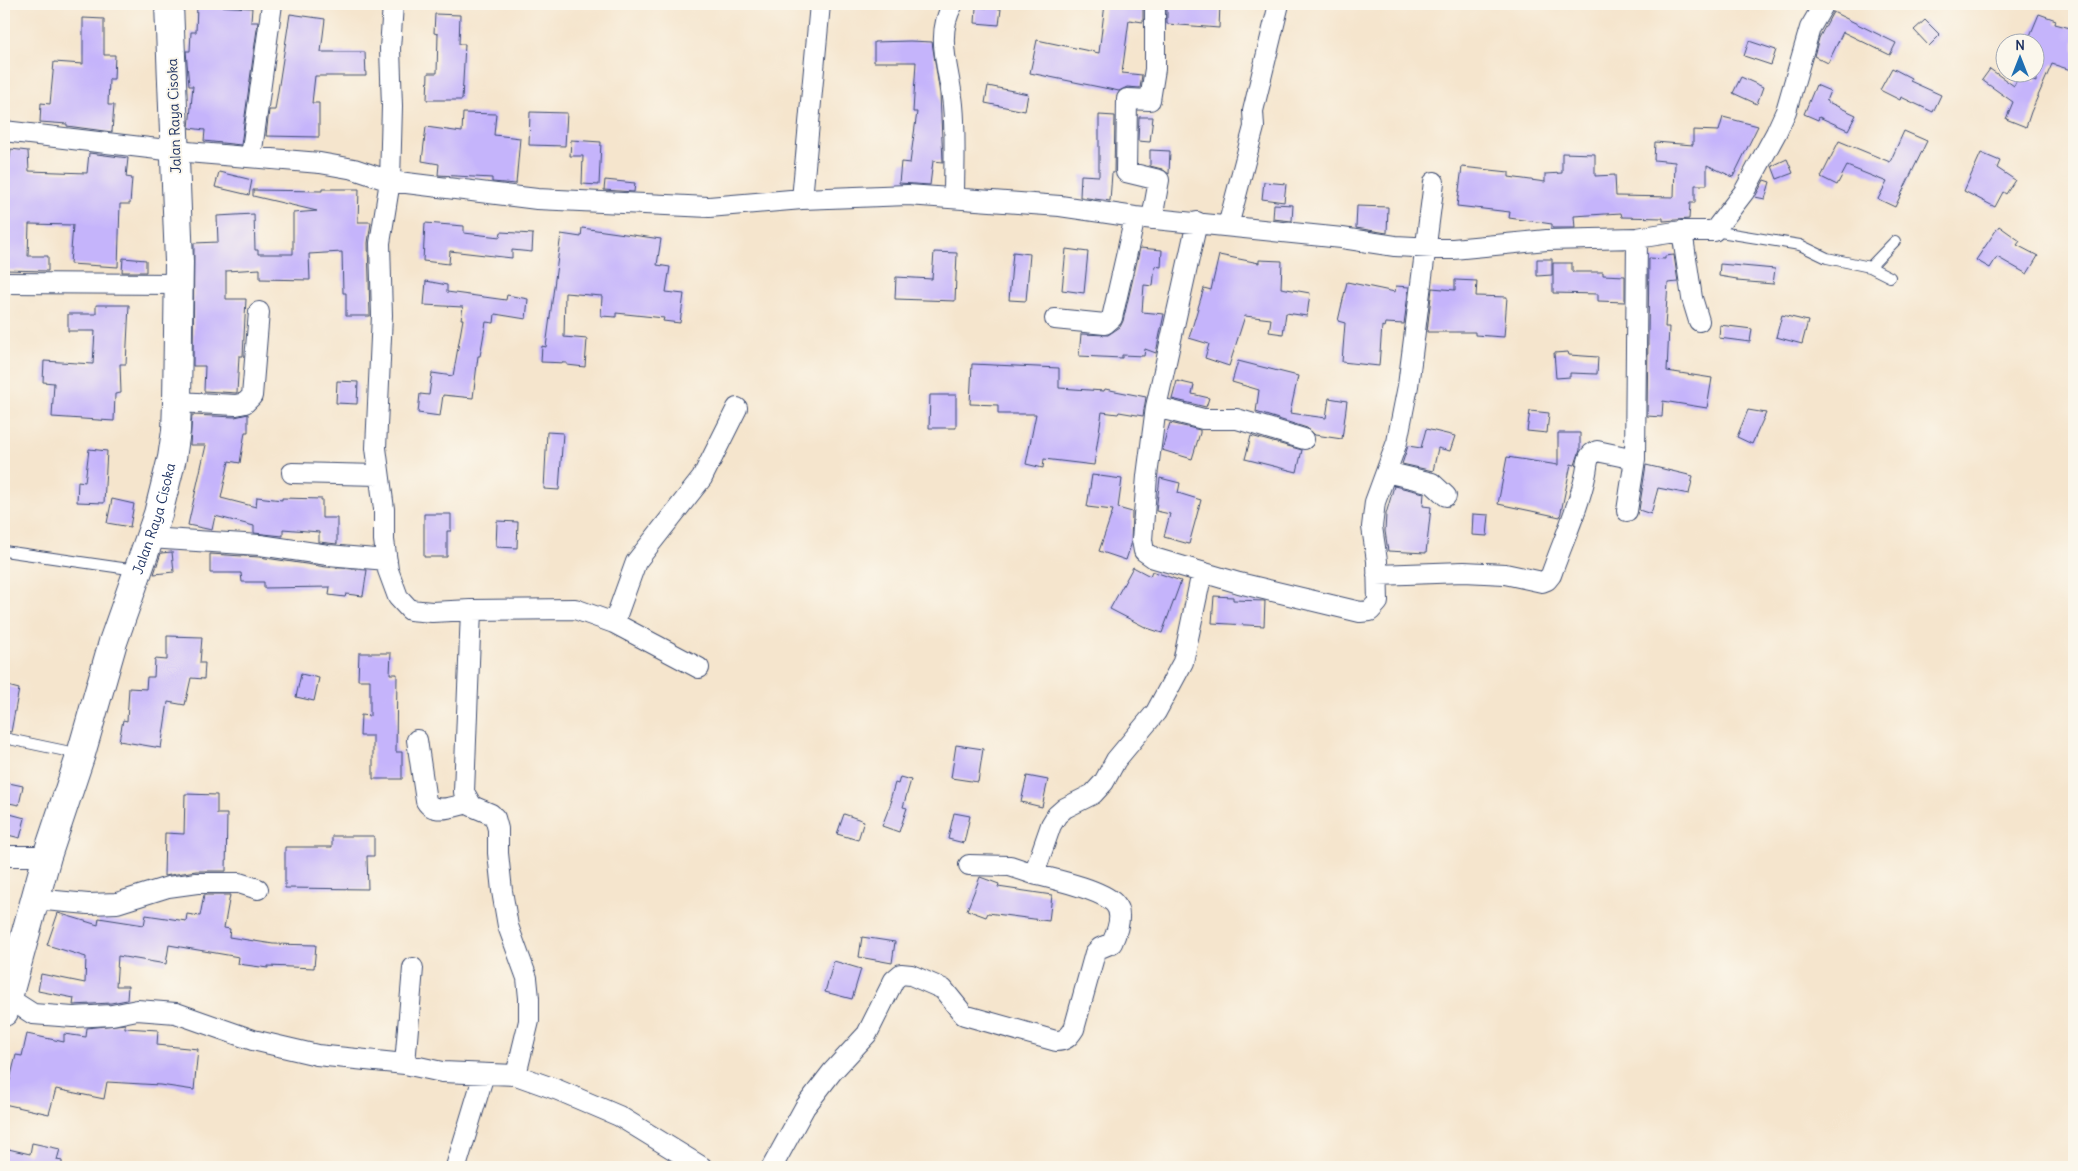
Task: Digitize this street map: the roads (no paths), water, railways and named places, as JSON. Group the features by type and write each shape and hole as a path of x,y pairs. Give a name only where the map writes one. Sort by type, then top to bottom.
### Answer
{"street":[{"name":"Jalan Raya Cisoka","path":"6,1005 46,856 81,754 99,687 137,570 158,514 170,466 176,430 179,284 169,4"},
{"path":"251,157 272,4"},
{"path":"393,4 390,49 392,106 390,181 380,243 382,315 376,448 384,509 384,540 388,570 398,597 410,610 432,612 575,609 614,623 700,668"},
{"path":"802,199 820,4"},
{"path":"953,4 949,10 943,35 953,106 954,198"},
{"path":"1055,319 1104,324 1112,318 1143,218 1159,180 1126,172 1127,99 1150,100 1155,69 1155,4"},
{"path":"1228,226 1254,128 1253,111 1279,4"},
{"path":"4,131 175,151 320,163 354,169 390,181 551,200 709,207 802,199 908,195 1060,206 1143,218 1197,222 1270,232 1427,248 1453,249 1548,240 1637,238 1682,231 1714,231 1744,192 1776,133 1786,111 1810,28 1824,4"},
{"path":"1197,222 1156,407 1147,476 1142,540 1144,551 1154,558 1239,583 1360,612 1370,611 1378,602 1372,527 1375,502 1397,442 1408,386 1434,182"},
{"path":"1682,231 1692,298 1699,321"},
{"path":"1628,511 1635,459 1637,238"},
{"path":"4,283 179,284"},
{"path":"177,402 236,405 245,403 252,396 259,312"},
{"path":"1156,407 1203,419 1237,419 1304,439"},
{"path":"614,623 636,562 702,478 737,408"},
{"path":"1377,575 1464,572 1505,574 1542,582 1547,580 1551,575 1582,489 1589,457 1592,452 1597,450 1635,459"},
{"path":"1386,472 1432,483 1446,496"},
{"path":"292,473 379,475"},
{"path":"149,538 260,544 328,555 387,560"},
{"path":"1034,874 1051,825 1058,815 1065,808 1093,794 1104,782 1116,760 1156,712 1183,662 1202,572"},
{"path":"471,610 464,792 468,803 491,814 495,818 498,829 498,853 502,891 508,926 526,978 529,998 529,1021 516,1074"},
{"path":"417,740 426,801 429,805 432,808 444,808 468,803"},
{"path":"4,856 46,856"},
{"path":"772,1167 805,1107 832,1072 866,1034 894,980 901,974 911,975 943,989 964,1015 1056,1041 1063,1041 1070,1036 1074,1029 1093,959 1100,948 1112,943 1119,920 1119,911 1114,903 1090,890 1010,866 969,865"},
{"path":"34,899 88,904 117,904 168,887 197,883 239,883 258,889"},
{"path":"405,1064 413,968"},
{"path":"6,1005 33,1014 73,1017 112,1015 137,1010 176,1013 253,1040 317,1054 405,1064 442,1072 516,1074 619,1116 702,1167"},
{"path":"456,1167 484,1074"}],"lane":[{"path":"1714,231 1800,245 1827,258 1870,267 1890,277"},
{"path":"1870,267 1896,241"},
{"path":"4,551 137,570"},
{"path":"4,738 81,754"}]}
